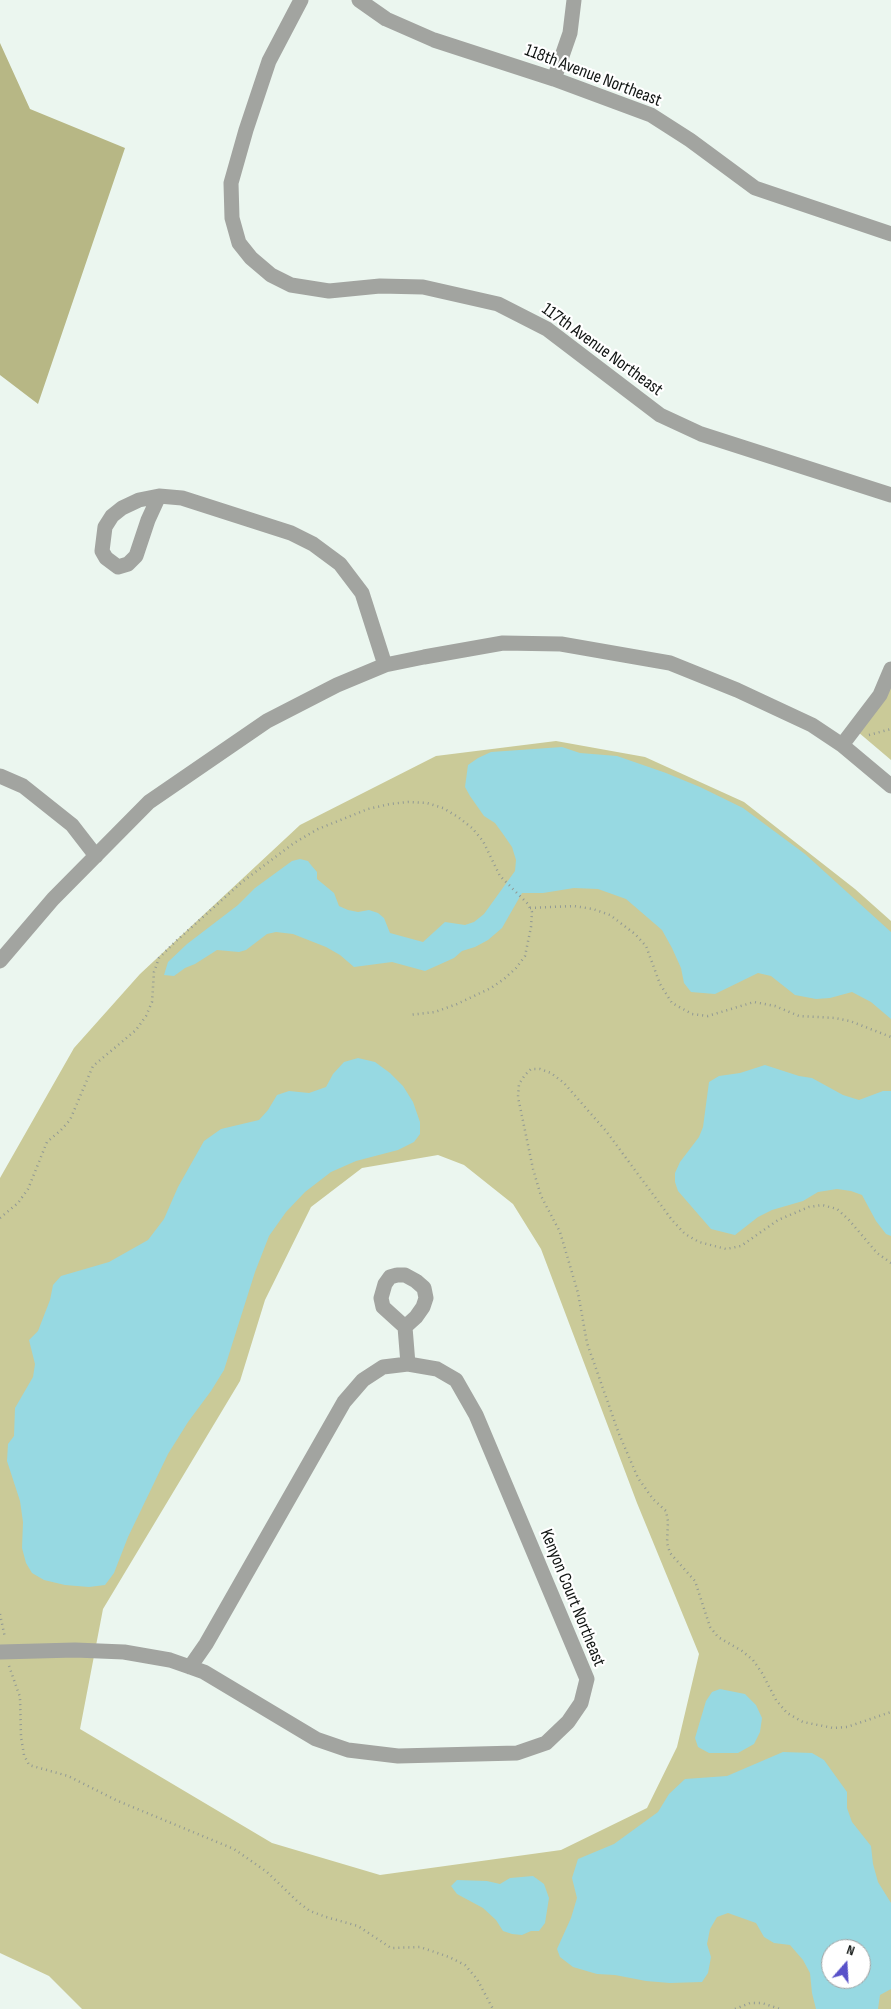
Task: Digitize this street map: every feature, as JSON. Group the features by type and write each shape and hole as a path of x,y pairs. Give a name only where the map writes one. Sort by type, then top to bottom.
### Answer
{"street":[{"name":"117th Avenue Northeast","path":"301,0 269,61 231,183 232,218 239,243 251,258 271,276 291,285 329,291 380,286 423,287 498,304 548,329 660,415 701,434 891,495"},
{"name":"118th Avenue Northeast","path":"359,0 386,19 434,40 554,79 651,115 690,140 755,188 891,234"},
{"path":"554,79 570,33 574,0"},
{"path":"159,496 148,520 136,556 128,564 118,566 106,558 102,551 105,527 112,516 122,508 139,500 159,496 182,498 291,533 313,544 340,564 362,593 385,665"},
{"path":"0,961 53,899 149,802 267,721 337,685 385,665 503,643 561,644 670,663 737,690 812,724 842,745 891,786"},
{"path":"842,745 880,695 891,669"},
{"path":"0,776 23,786 72,825 96,856"},
{"path":"405,1327 408,1364"},
{"name":"Kenyon Court Northeast","path":"4,1651 75,1650 124,1652 170,1660 190,1668 204,1672 316,1739 348,1750 398,1756 517,1753 546,1743 568,1722 581,1703 587,1679 476,1415 456,1380 437,1369 408,1364 383,1367 363,1380 344,1402 190,1668"}],"path":[{"path":"0,1218 18,1203 28,1189 47,1142 70,1120 93,1066 136,1030 146,1016 152,1002 154,972 159,958 242,882 294,843 318,829 368,809 390,804 427,803 443,808 472,828 483,842 504,881 522,897 530,908 531,927 525,956 510,973 491,988 435,1012 409,1015"},
{"path":"530,908 574,906 594,909 610,915 636,934 646,946 660,984 672,1003 692,1014 708,1016 754,1002 775,1006 799,1016 850,1020 891,1038"},
{"path":"891,1263 877,1253 837,1209 822,1205 802,1210 778,1220 741,1246 726,1249 699,1242 685,1234 672,1220 606,1131 564,1082 551,1073 540,1069 531,1069 524,1075 519,1084 518,1097 533,1168 541,1196 560,1232 578,1293 590,1352 619,1434 638,1478 653,1499 666,1512 668,1521 667,1543 670,1553 695,1581 700,1602 710,1627 718,1637 753,1660 762,1672 776,1700 787,1713 803,1722 833,1728 847,1727 891,1712"},
{"path":"0,1614 4,1651 20,1697 21,1737 24,1755 29,1765 68,1776 118,1801 234,1849 267,1872 310,1911 358,1926 391,1948 420,1947 465,1965 478,1979 493,2009"},
{"path":"735,2009 750,2003 762,2003 780,2009"}],"green space":[{"path":"0,43 30,109 125,148 38,404 0,375"},
{"path":"891,675 891,760 858,732"},
{"path":"556,741 645,757 744,802 855,889 891,921 891,2009 82,2009 49,1976 0,1953 0,1178 74,1048 140,974 300,825 436,756","holes":["438,1155 464,1165 513,1204 541,1249 637,1503 699,1654 677,1747 647,1808 561,1850 380,1875 272,1843 80,1729 103,1609 240,1381 265,1300 311,1207 362,1168"]}],"water":[{"path":"562,747 580,753 617,756 700,787 743,808 805,854 891,932 891,1019 871,1002 852,992 830,998 816,999 795,995 771,976 758,973 715,994 691,992 684,983 681,968 662,930 626,899 598,889 574,888 543,893 522,893 502,928 488,940 462,951 454,958 425,971 392,962 354,967 340,955 326,947 293,934 276,932 267,934 246,950 239,952 217,950 174,976 164,975 168,962 187,944 238,905 255,888 292,861 300,859 308,861 317,872 317,879 334,893 339,906 358,912 369,910 378,913 384,918 390,933 423,942 445,922 465,925 474,922 484,914 515,871 516,860 512,847 503,834 495,823 484,816 465,787 468,765 491,752"},
{"path":"358,1058 375,1062 403,1086 413,1102 420,1122 420,1134 414,1142 398,1150 356,1161 331,1172 305,1192 286,1212 269,1236 255,1272 224,1370 168,1454 128,1537 114,1573 105,1585 89,1587 65,1585 44,1580 32,1573 26,1563 22,1548 23,1522 20,1501 7,1461 8,1444 14,1436 15,1408 33,1377 35,1364 29,1340 38,1331 50,1300 53,1285 61,1276 109,1262 148,1240 164,1219 178,1187 204,1141 221,1129 259,1120 277,1095 289,1091 309,1093 326,1087 333,1074 344,1062"},
{"path":"765,1065 799,1076 812,1078 843,1095 859,1100 883,1091 891,1091 891,1236 886,1234 876,1221 862,1195 851,1191 837,1189 818,1192 803,1201 772,1210 758,1217 735,1235 711,1229 678,1191 675,1173 680,1162 699,1137 703,1127 709,1082 719,1076 740,1073"},
{"path":"720,1689 745,1694 756,1705 762,1718 760,1732 754,1744 738,1753 709,1753 698,1747 695,1738 706,1701 712,1692"},
{"path":"783,1752 812,1753 824,1760 847,1792 847,1808 852,1822 871,1846 878,1882 891,1903 891,1989 880,1995 878,2009 816,2009 810,1973 803,1960 790,1945 774,1943 764,1937 756,1923 728,1913 717,1917 710,1929 707,1944 711,1957 708,1973 702,1982 670,1983 597,1974 573,1967 560,1957 557,1949 571,1918 577,1898 572,1878 578,1859 614,1844 658,1812 669,1794 685,1779 727,1776"},
{"path":"533,1876 544,1884 549,1898 545,1923 539,1931 531,1931 522,1935 503,1931 496,1920 483,1908 457,1894 451,1886 457,1880 487,1881 500,1884 510,1878"}]}
